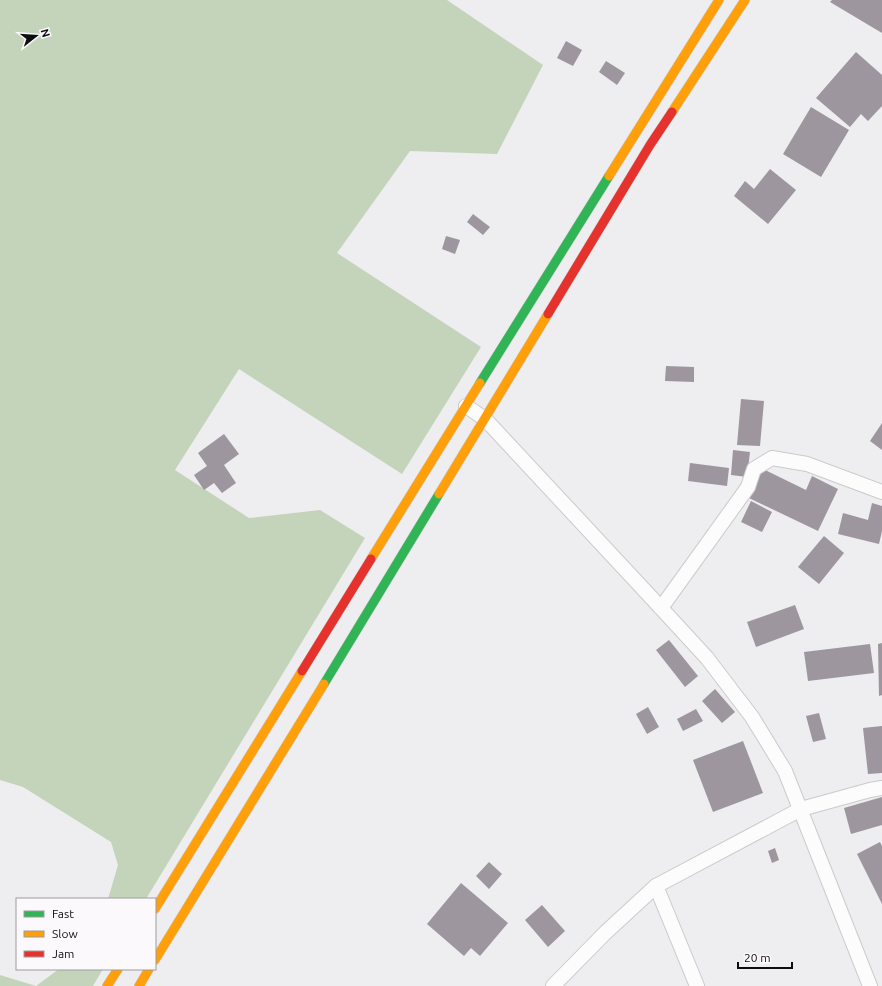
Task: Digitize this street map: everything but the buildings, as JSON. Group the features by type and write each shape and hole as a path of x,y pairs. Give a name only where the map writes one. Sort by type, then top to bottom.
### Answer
{"main road":[{"path":"156,907 719,0"},
{"path":"156,958 485,419 650,145 745,0"},
{"path":"107,986 117,970"},
{"path":"139,986 148,970"}],"street":[{"path":"466,406 485,419 707,658 752,717 785,771 870,986"},
{"path":"661,608 748,487 754,469 772,458 807,464 882,492"},
{"path":"553,986 605,933 656,886 801,809 882,788"},
{"path":"656,886 697,986"}],"green space":[{"path":"0,0 447,0 543,65 497,154 410,151 337,253 481,347 402,474 239,369 175,470 249,518 320,510 365,538 147,898 108,898 118,865 111,842 23,787 0,780"},
{"path":"58,970 102,970 93,986 36,986"},
{"path":"0,975 36,986 0,986"}],"traffic: fast":[{"path":"480,383 609,176"},
{"path":"324,684 439,494"}],"traffic: slow":[{"path":"609,176 719,0"},
{"path":"672,112 745,0"},
{"path":"439,494 548,314"},
{"path":"371,559 480,383"},
{"path":"156,907 302,671"},
{"path":"156,958 324,684"},
{"path":"107,986 117,970"},
{"path":"139,986 148,970"}],"traffic: jam":[{"path":"548,314 650,145 672,112"},
{"path":"302,671 371,559"}]}
